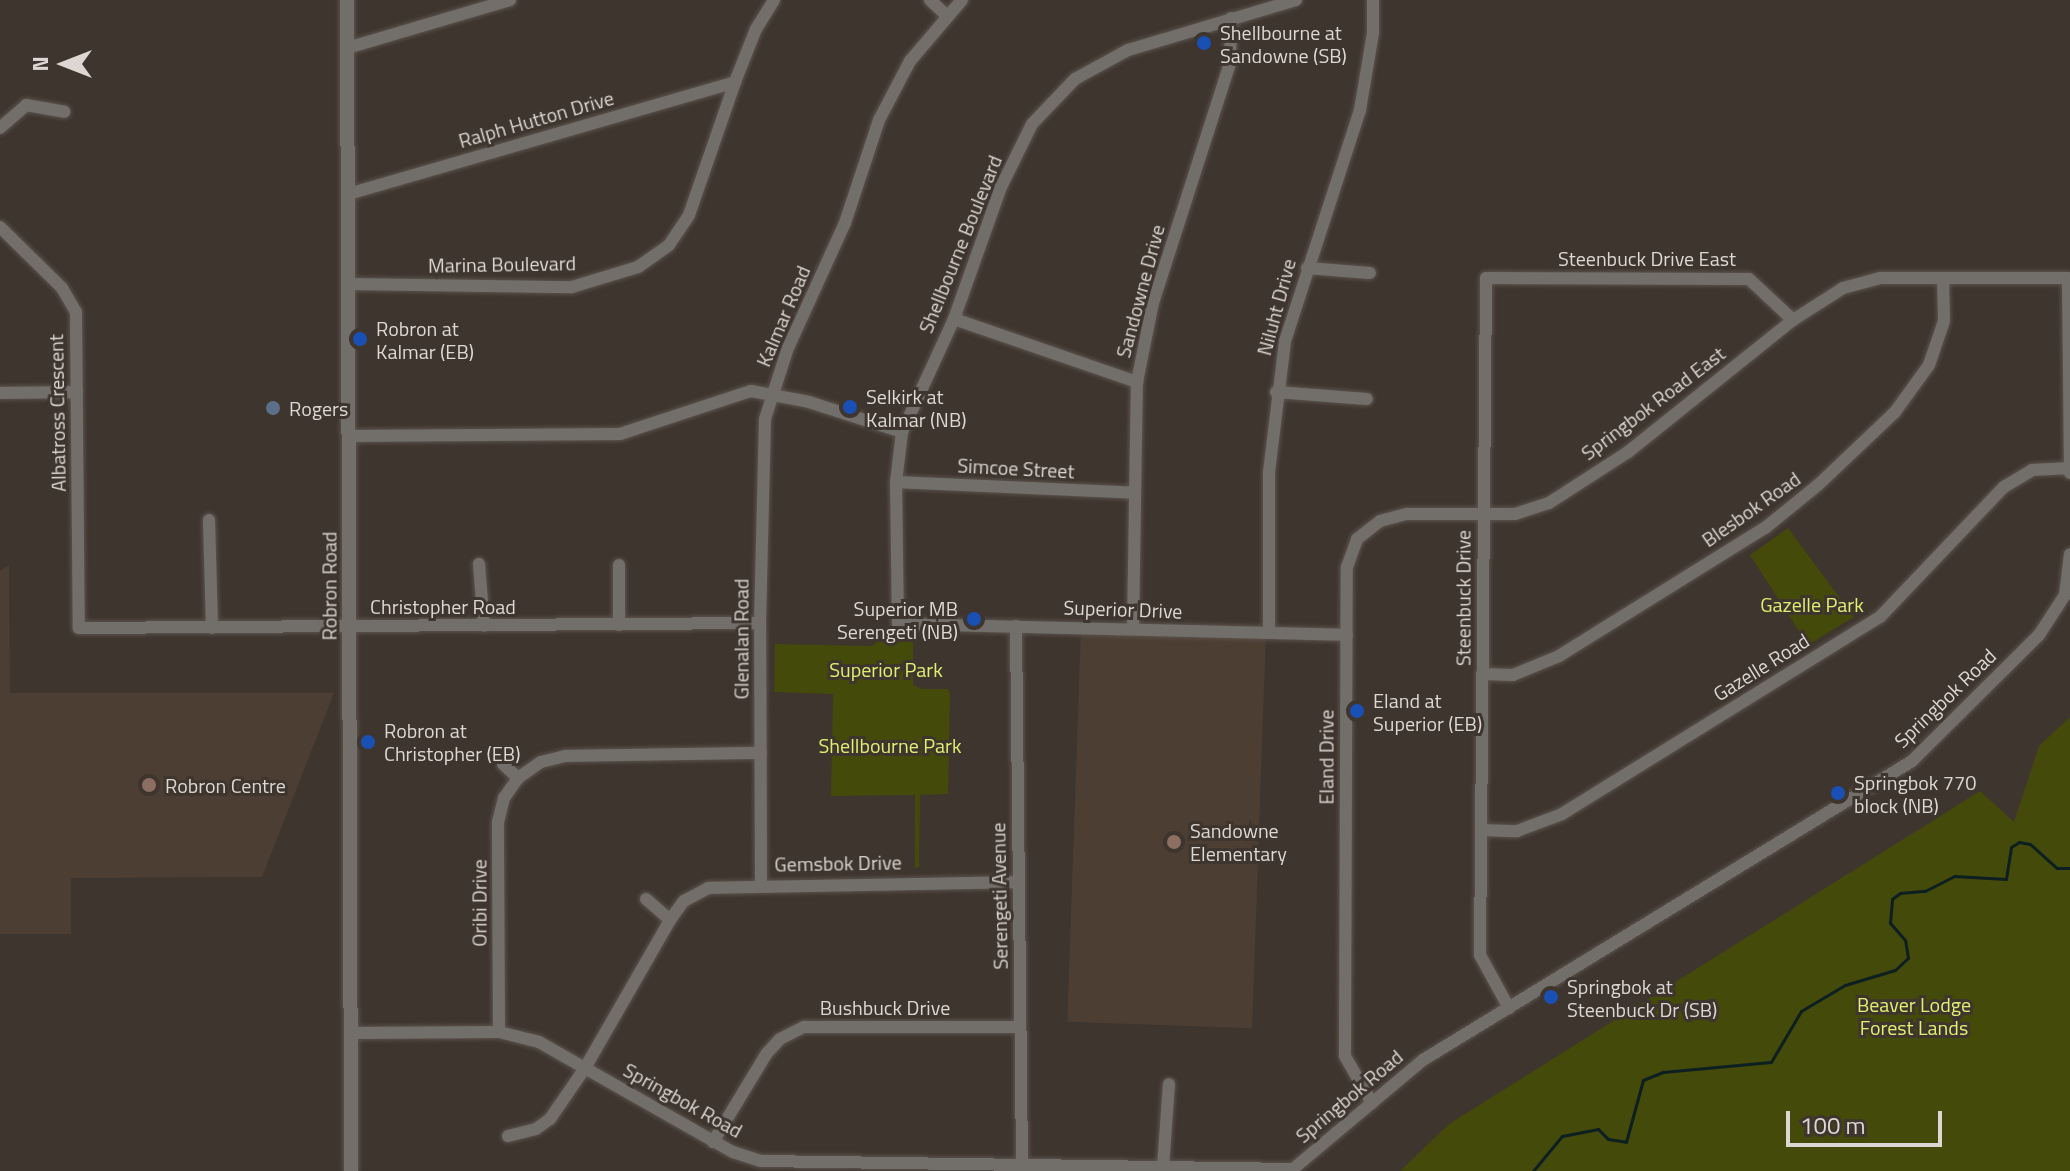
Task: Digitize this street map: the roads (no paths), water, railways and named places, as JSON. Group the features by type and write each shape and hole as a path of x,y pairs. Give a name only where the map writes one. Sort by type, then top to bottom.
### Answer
{"street":[{"name":"Robron Road","path":"347,0 351,1171"},
{"path":"347,48 510,0"},
{"name":"Marina Boulevard","path":"348,284 572,287 638,267 669,245 689,215 735,82 756,29 774,0"},
{"path":"930,0 947,16"},
{"name":"Kalmar Road","path":"348,436 620,434 751,391 773,395 788,348 845,223 879,120 910,61 962,0"},
{"name":"Shellbourne Boulevard","path":"898,624 896,482 902,432 954,319 1001,187 1032,124 1075,79 1128,50 1296,0"},
{"name":"Niluht Drive","path":"1269,633 1269,472 1276,392 1285,341 1360,110 1373,33 1373,0"},
{"name":"Sandowne Drive","path":"1133,629 1137,382 1153,303 1230,63 1231,18"},
{"name":"Ralph Hutton Drive","path":"348,194 735,82"},
{"path":"0,128 26,105 64,112"},
{"name":"Albatross Crescent","path":"0,227 62,288 76,312 79,628"},
{"path":"1307,268 1370,273"},
{"name":"Steenbuck Drive East","path":"1486,278 1749,279 1793,320"},
{"name":"Steenbuck Drive","path":"1486,278 1480,955 1509,1008"},
{"path":"1793,320 1843,288 1881,278 2068,278 2070,470"},
{"name":"Blesbok Road","path":"1482,674 1513,675 1559,656 1765,528 1818,485 1895,412 1929,365 1944,321 1943,278"},
{"path":"954,319 1137,382"},
{"name":"Springbok Road East","path":"1484,515 1515,514 1549,503 1628,452 1793,320"},
{"path":"0,393 77,392"},
{"path":"1276,392 1367,399"},
{"path":"773,395 809,402 902,432"},
{"name":"Glenalan Road","path":"761,884 760,623 765,419 773,395"},
{"name":"Gazelle Road","path":"1481,830 1517,831 1562,814 1880,617 2004,487 2032,470 2070,470"},
{"name":"Simcoe Street","path":"896,482 1135,493"},
{"name":"Eland Drive","path":"1372,1103 1345,1056 1347,567 1357,539 1380,521 1407,514 1484,515"},
{"path":"209,520 212,628"},
{"name":"Springbok Road","path":"350,1033 499,1032 539,1042 713,1142 761,1161 1293,1169 1423,1060 1912,761 2039,635 2065,595 2070,554"},
{"path":"479,564 484,626"},
{"path":"619,565 619,625"},
{"name":"Christopher Road","path":"79,628 760,623"},
{"name":"Superior Drive","path":"898,624 1347,635"},
{"name":"Serengeti Avenue","path":"1016,626 1022,1165"},
{"path":"503,764 518,778 541,762 565,756 761,753"},
{"name":"Oribi Drive","path":"499,1032 498,822 504,798 518,778"},
{"name":"Gemsbok Drive","path":"508,1136 536,1129 550,1119 585,1068 670,920 684,901 708,888 761,884 1019,882"},
{"path":"646,899 670,920"},
{"name":"Bushbuck Drive","path":"713,1142 767,1053 780,1039 804,1027 1020,1027"},
{"path":"1163,1167 1169,1084"}],"waterway":[{"path":"1533,1171 1562,1136 1598,1129 1608,1139 1626,1142 1643,1080 1663,1072 1771,1062 1801,1011 1845,985 1895,970 1908,958 1905,940 1890,923 1892,899 1900,893 1925,891 1954,876 2006,879 2011,847 2019,842 2030,844 2057,868 2070,868"}],"place":[{"name":"Shellbourne at Sandowne (SB)","path":"1204,43"},
{"name":"Robron at Kalmar (EB)","path":"360,339"},
{"name":"Selkirk at Kalmar (NB)","path":"850,407"},
{"name":"Rogers","path":"273,408"},
{"name":"Superior MB Serengeti (NB)","path":"974,619"},
{"name":"Eland at Superior (EB)","path":"1357,711"},
{"name":"Robron at Christopher (EB)","path":"368,742"},
{"name":"Robron Centre","path":"149,785"},
{"name":"Springbok 770 block (NB)","path":"1838,793"},
{"name":"Sandowne Elementary","path":"1174,842"},
{"name":"Springbok at Steenbuck Dr (SB)","path":"1551,997"}],"park label":[{"name":"Gazelle Park","path":"1812,604"},
{"name":"Superior Park","path":"886,669"},
{"name":"Shellbourne Park","path":"890,745"},
{"name":"Beaver Lodge Forest Lands","path":"1914,1016"}]}
